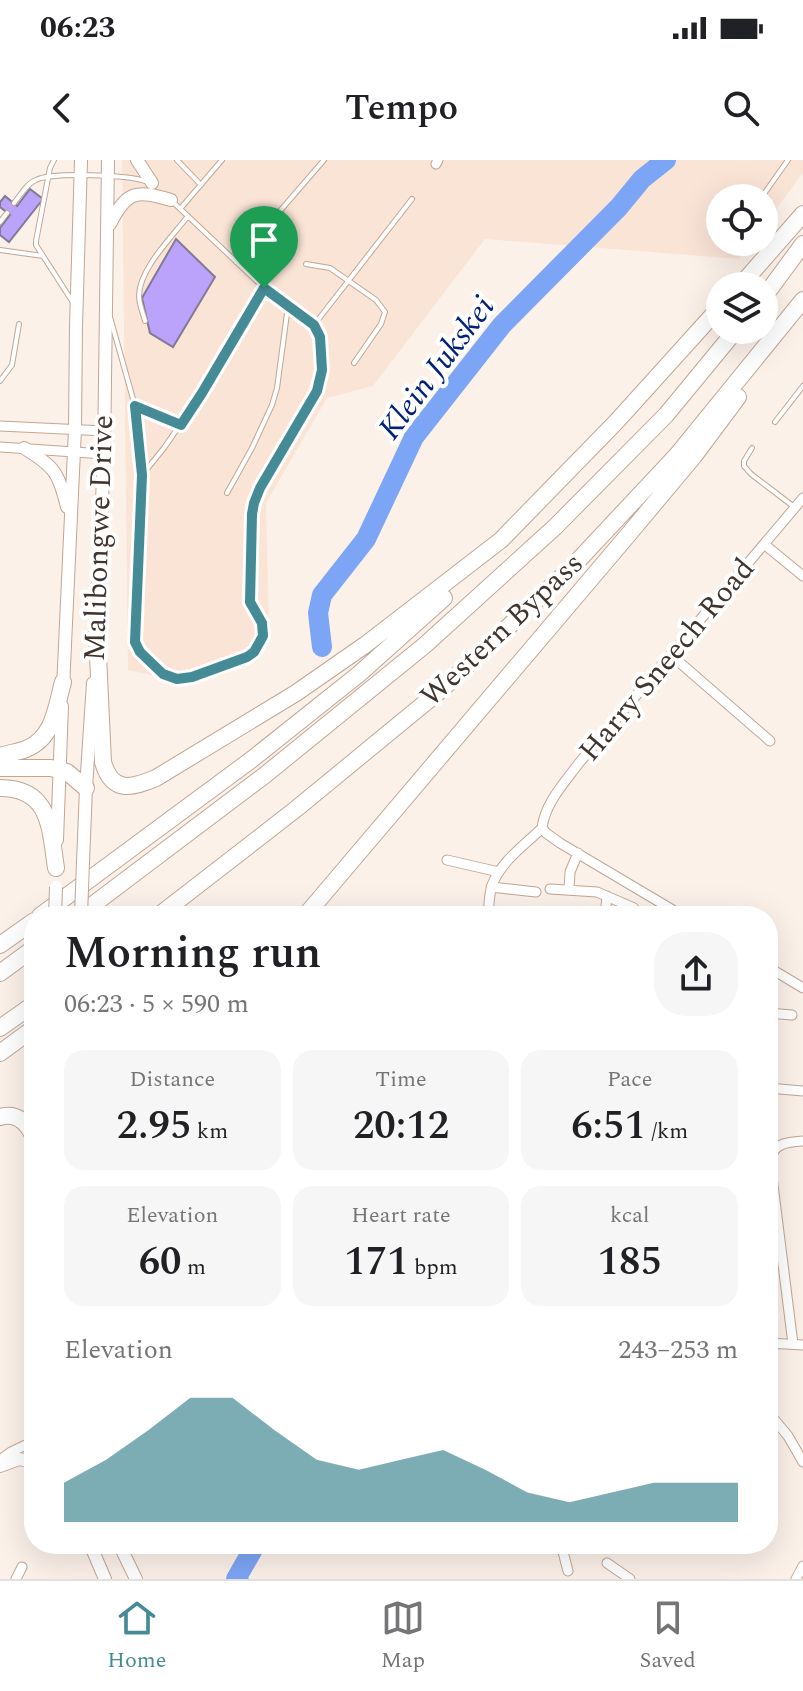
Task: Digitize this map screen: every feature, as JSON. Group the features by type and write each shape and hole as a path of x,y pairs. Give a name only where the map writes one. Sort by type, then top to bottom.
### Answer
{"highway":[{"path":"752,272 803,214"},
{"path":"778,278 803,244"},
{"name":"Western Bypass","path":"171,906 296,809 442,689 572,567 677,455 803,300"},
{"path":"313,906 694,456 803,308"},
{"path":"54,906 251,760 359,674 501,540 617,421 706,322"},
{"name":"Western Bypass","path":"93,906 265,775 425,645 555,527 666,415 724,344"},
{"path":"97,634 103,762 112,780 128,787 138,786 296,693 365,645 501,540"},
{"path":"0,756 23,750 45,737 54,718 63,682"},
{"path":"0,768 59,770 74,776 86,788"},
{"path":"0,788 16,788 38,801 47,819 56,868"},
{"path":"0,945 24,928"},
{"path":"0,973 24,955"},
{"path":"0,1028 24,1011"},
{"path":"0,1053 24,1035"},
{"path":"0,1117 15,1116 24,1124"}],"main road":[{"name":"Malibongwe Drive","path":"55,906 75,429 81,160"},
{"name":"Malibongwe Drive","path":"81,906 97,634 105,431 108,160"},
{"path":"137,160 152,183"},
{"path":"107,229 117,210 137,194 146,193 176,205"},
{"path":"24,448 43,459 55,471 70,521"},
{"path":"0,1466 24,1460"},
{"path":"94,1554 105,1579"},
{"path":"124,1554 136,1579"}],"street":[{"path":"0,426 105,431"},
{"path":"0,447 104,454"},
{"name":"Harry Sneech Road","path":"542,828 548,807 579,763 803,498"},
{"path":"764,544 803,576"},
{"path":"671,655 770,741"},
{"path":"489,906 491,887 499,872 511,855 542,828 553,838 666,906"},
{"path":"569,889 570,872 578,853"},
{"path":"447,860 499,872"},
{"path":"491,887 536,892"},
{"path":"550,889 597,892 630,906"},
{"path":"606,906 607,896"},
{"path":"778,973 803,988"},
{"path":"778,1014 792,1015"},
{"path":"778,1089 803,1091"},
{"path":"778,1146 803,1141"},
{"path":"778,1213 798,1344 778,1343"},
{"path":"778,1424 803,1462"},
{"path":"0,1460 24,1446"},
{"path":"564,1554 568,1571"},
{"path":"607,1563 630,1579"},
{"path":"796,1579 803,1566"},
{"path":"16,1579 22,1567"}],"lane":[{"path":"54,160 36,245 76,308"},
{"path":"177,160 201,185"},
{"path":"176,205 201,185 222,160"},
{"path":"236,262 324,160"},
{"path":"771,184 788,160"},
{"path":"14,203 30,184 49,177 108,176 137,178 152,183 264,288 314,325 320,337 321,379 317,391 254,503 250,602 262,623 263,636 254,652 247,657 192,677 177,679 163,674 140,652 135,642 142,475 135,406 106,303"},
{"path":"314,325 412,199"},
{"path":"0,222 7,213"},
{"path":"145,321 139,297 142,280 188,216"},
{"path":"0,250 43,256"},
{"path":"306,264 330,268 376,300 385,312 381,324 354,363"},
{"path":"142,475 202,393 264,288"},
{"path":"227,493 272,405 288,306"},
{"path":"0,381 12,365 19,324"},
{"path":"775,422 803,386"},
{"path":"135,406 181,425"},
{"path":"752,448 744,466 795,508"}],"shaded area":[{"path":"122,160 803,160 803,173 778,206 778,184 706,184 706,256 741,256 739,259 485,239 373,386 327,398 266,503 269,635 250,652 175,680 128,670"}],"building":[{"path":"30,189 43,199 9,242 0,235 0,228 10,215 0,207 0,202 5,196 17,206"},
{"path":"176,239 215,277 173,347 150,333 142,298"}],"waterway":[{"name":"Klein Jukskei","path":"322,647 318,613 322,595 366,539 414,437 502,325 619,207 642,179 666,160"},
{"name":"Klein Jukskei","path":"236,1579 250,1554"},
{"path":"240,1573 247,1579"}],"route":[{"path":"264,288 314,325 320,337 322,370 317,391 254,503 250,602 262,623 263,636 260,645 247,657 183,679 169,678 140,652 135,642 142,475 135,406 181,425 264,288"}]}
